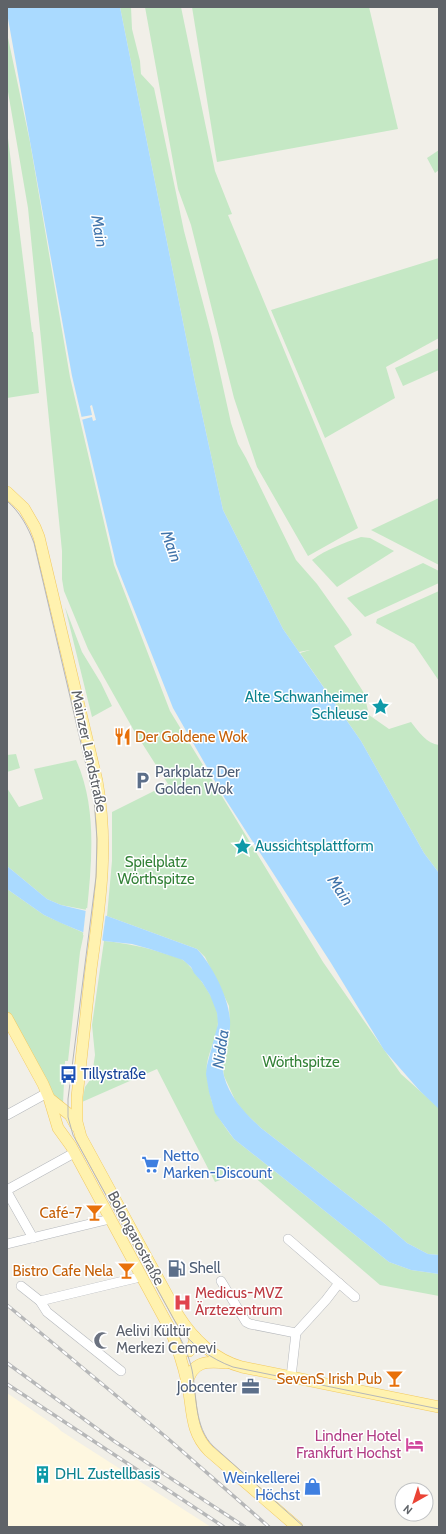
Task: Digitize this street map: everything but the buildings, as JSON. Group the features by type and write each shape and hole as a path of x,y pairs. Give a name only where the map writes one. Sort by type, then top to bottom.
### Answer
{"main road":[{"name":"Mainzer Landstraße","path":"7,492 24,508 39,537 101,803 104,846 100,898 77,1097"},
{"path":"7,1018 48,1096 81,1137"},
{"name":"Bolongarostraße","path":"77,1097 62,1113 58,1128 72,1149 170,1329 178,1348 187,1383 193,1424 196,1432 203,1445 297,1527"},
{"name":"Bolongarostraße","path":"77,1097 78,1122 81,1137 178,1315 195,1337 212,1353 229,1363 439,1407"},
{"name":"Bolongarostraße","path":"62,1113 72,1149"},
{"path":"178,1348 183,1352 189,1351 194,1344 195,1337"},
{"path":"187,1383 192,1370 199,1364 210,1362 229,1363"}],"street":[{"path":"7,1115 48,1096"},
{"path":"33,1238 7,1191 72,1149"},
{"path":"7,1244 110,1219"},
{"path":"288,1239 355,1297"},
{"path":"40,1301 141,1275"},
{"path":"221,1281 246,1322 296,1333"},
{"path":"291,1377 296,1333 340,1283"},
{"path":"21,1286 40,1301 47,1312 120,1371"}],"shaded area":[{"path":"7,1393 61,1431 211,1527 7,1527"}],"green space":[{"path":"120,7 131,7 132,29 140,61 141,74 154,88 184,231 212,337 231,423 238,444 296,560 317,584 352,635 334,646 364,693 369,715 389,729 411,722 427,740 439,745 439,873 424,853 361,741 300,653 310,650 299,652 283,629 223,510 195,382"},
{"path":"145,7 181,7 215,171 232,214 228,215 358,528 308,556 257,467 234,398 191,225 178,189"},
{"path":"192,7 369,7 398,129 217,162"},
{"name":"Wörthspitze","path":"7,33 30,142 70,377 114,565 170,711 323,962 401,1074 439,1108 439,1255 428,1254 407,1243 384,1223 261,1128 244,1112 235,1100 224,1076 223,1068 230,1026 229,1006 205,957 197,949 107,916 112,861 112,812 168,784 133,729 88,649 64,591 62,579 62,551 28,208 7,86"},
{"path":"7,130 33,332 39,393 7,398"},
{"path":"439,150 439,170 435,173 427,158"},
{"path":"439,258 439,338 386,367 395,398 325,438 271,310"},
{"path":"439,348 439,370 403,386 395,368"},
{"path":"439,498 439,565 371,530"},
{"path":"361,537 370,538 394,551 337,587 312,560 330,549"},
{"path":"423,563 439,571 439,583 365,617 347,598"},
{"path":"439,591 439,681 414,644 376,623 377,619"},
{"path":"65,607 82,652 101,683 112,706 92,717"},
{"path":"16,754 20,768 7,772 7,755"},
{"path":"76,760 83,778 90,815 91,853 87,910 61,905 47,899 7,866 7,788 19,807 43,799 34,769"},
{"path":"7,889 44,915 84,933 80,952 68,1061 65,1061 63,1104 51,1092 7,1011"},
{"path":"104,941 151,949 180,958 189,966 199,977 217,1011 218,1025 207,1066 211,1097 223,1125 234,1139 389,1262 411,1270 439,1274 439,1296 380,1285 246,1170 215,1182 157,1069 82,1102 85,1087 92,1075 95,1055 92,1025"}],"water":[{"name":"Main","path":"7,7 120,7 195,382 223,510 283,629 361,741 424,853 439,873 439,1109 420,1091 384,1050 331,963 224,797 173,708 116,564 72,376"},
{"name":"Nidda","path":"7,866 47,899 61,905 107,916 197,949 215,975 225,996 228,1007 230,1027 223,1070 230,1091 239,1105 261,1128 384,1223 407,1243 428,1254 439,1255 439,1274 411,1270 389,1262 234,1139 215,1113 206,1074 218,1024 217,1013 210,995 191,967 183,960 150,949 132,944 104,941 44,915 7,889"}],"pier":[{"path":"92,405 96,420 93,421 92,417 81,420 81,417 92,415 90,406"},
{"path":"86,908 106,913 102,942 83,935"}],"tram line":[{"path":"7,501 23,520 34,543 94,799 97,839 96,877 68,1099 68,1117 73,1135 177,1325 195,1345 217,1360 233,1367 439,1409"},
{"path":"176,1330 186,1350 191,1365 199,1420 202,1430 207,1438 213,1446 304,1527"}],"railway":[{"path":"7,1305 166,1437 269,1527"},
{"path":"7,1363 114,1441 245,1527"},
{"path":"7,1384 224,1527"}],"place":[{"name":"Alte Schwanheimer Schleuse","path":"381,706"},
{"name":"Der Goldene Wok","path":"122,737"},
{"name":"Parkplatz Der Golden Wok","path":"142,781"},
{"name":"Aussichtsplattform","path":"242,846"},
{"name":"Tillystraße","path":"68,1074"},
{"name":"Netto Marken-Discount","path":"150,1165"},
{"name":"Café-7","path":"95,1213"},
{"name":"Shell","path":"176,1268"},
{"name":"Bistro Cafe Nela","path":"126,1271"},
{"name":"Medicus-MVZ Ärztezentrum","path":"182,1302"},
{"name":"Aelivi Kültür Merkezi Cemevi","path":"103,1340"},
{"name":"SevenS Irish Pub","path":"395,1379"},
{"name":"Jobcenter","path":"250,1387"},
{"name":"Lindner Hotel Frankfurt Hochst","path":"414,1445"},
{"name":"DHL Zustellbasis","path":"42,1474"},
{"name":"Weinkellerei Höchst","path":"313,1487"}],"park label":[{"name":"Spielplatz Wörthspitze","path":"156,870"}]}
